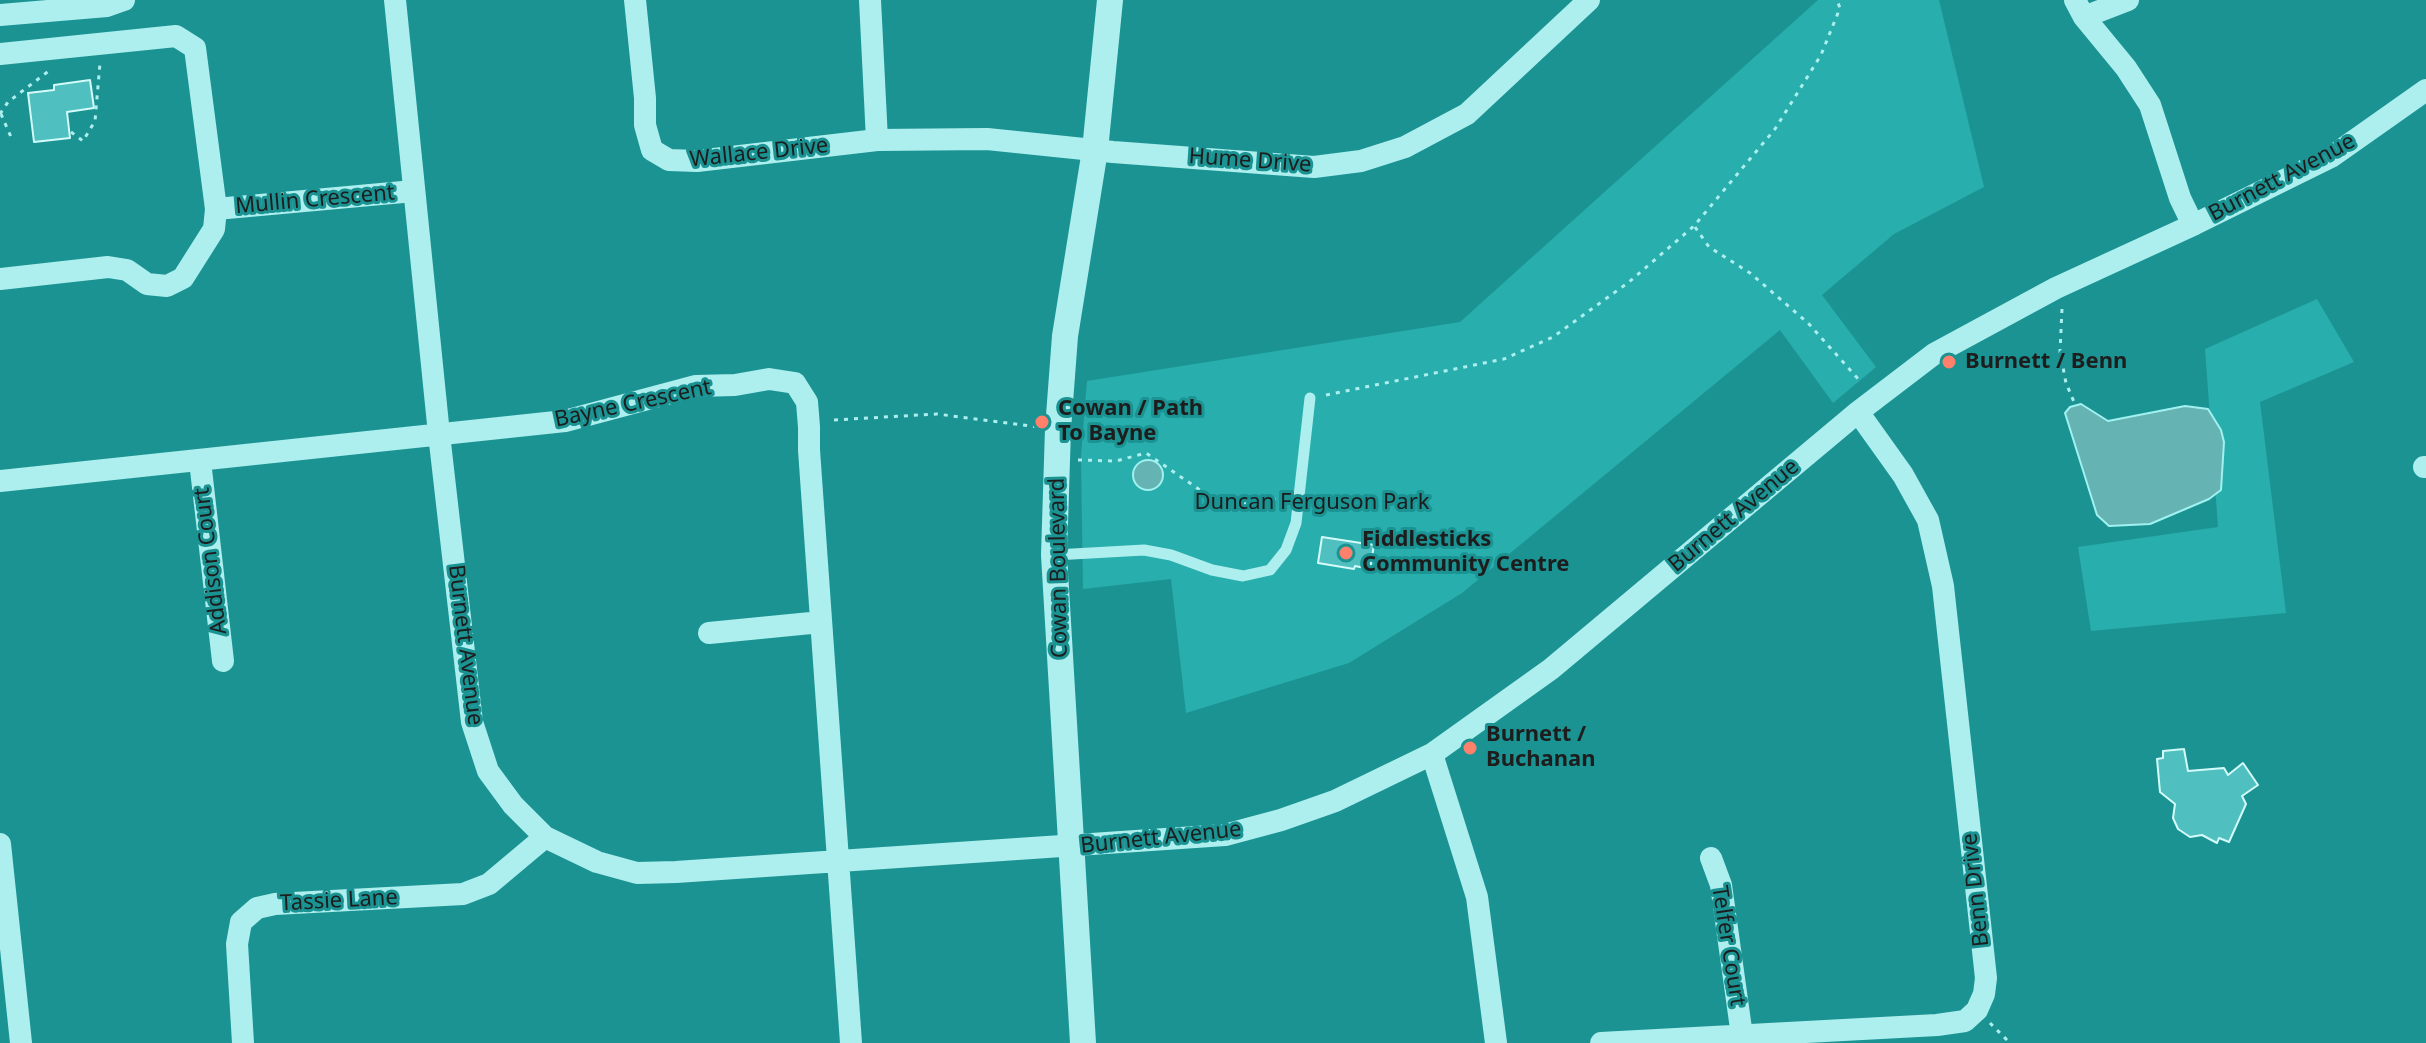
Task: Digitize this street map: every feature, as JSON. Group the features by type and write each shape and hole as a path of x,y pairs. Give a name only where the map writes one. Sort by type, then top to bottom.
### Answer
{"street":[{"path":"0,15 107,6 124,0"},
{"name":"Burnett Avenue","path":"395,0 472,722 488,771 513,805 545,837 597,862 637,873 1225,835 1335,801 1432,754 1551,669 1858,412 1934,354 2063,285 2331,157 2424,96"},
{"name":"Wallace Drive","path":"635,0 645,125 652,150 669,160 697,161 877,140 987,139 1095,150"},
{"path":"870,0 877,140"},
{"name":"Cowan Boulevard","path":"1083,1043 1054,555 1065,336 1095,150 1110,0"},
{"name":"Hume Drive","path":"1095,150 1314,167 1361,161 1405,147 1467,114 1589,0"},
{"path":"2128,0 2079,8 2126,68 2150,105 2180,198 2193,225"},
{"path":"0,54 176,36 195,48 216,209 214,229 183,278 167,286 147,284 127,270 108,267 0,279"},
{"name":"Mullin Crescent","path":"216,209 414,191"},
{"name":"Bayne Crescent","path":"0,481 565,421 696,386 735,385 769,379 795,383 807,402 851,1043"},
{"name":"Benn Drive","path":"1858,412 1903,475 1928,520 1943,586 1986,978 1984,994 1977,1010"},
{"name":"Addison Court","path":"200,461 223,661"},
{"path":"709,633 821,622"},
{"path":"1432,754 1477,897 1496,1043"},
{"name":"Tassie Lane","path":"243,1043 237,944 241,922 257,908 275,904 463,894 489,884 545,837"},
{"path":"0,844 21,1043"},
{"name":"Telfer Court","path":"1711,858 1721,885 1742,1036"},
{"path":"1601,1043 1937,1025 1965,1021 1977,1010"}],"lane":[{"path":"1054,555 1144,550 1243,576 1270,570 1286,550 1296,523 1310,398"}],"path":[{"path":"1310,398 1504,359 1553,337 1629,282 1694,226 1775,129 1821,55 1840,8 1837,0"},
{"path":"71,132 83,141 95,121 102,43"},
{"path":"11,137 0,114 8,102 55,66 52,48"},
{"path":"1694,226 1709,247 1750,273 1808,323 1861,382"},
{"path":"2063,285 2060,352 2074,402"},
{"path":"834,420 937,414 1046,427"},
{"path":"1078,460 1116,461 1146,453 1216,501 1247,504 1299,494"},
{"path":"1977,1010 2010,1043"}],"green space":[{"name":"Duncan Ferguson Park","path":"1818,0 1939,0 1984,187 1894,234 1822,295 1876,367 1833,403 1780,330 1462,593 1349,663 1186,713 1171,579 1083,589 1081,456 1087,381 1460,322"},
{"path":"2317,299 2354,362 2260,402 2286,613 2091,631 2078,547 2218,527 2205,349"}],"shaded area":[{"path":"2081,404 2108,421 2185,406 2208,409 2221,430 2224,442 2221,490 2209,499 2150,524 2109,526 2097,515 2065,413 2070,407"},
{"path":"1148,460 1159,464 1163,475 1159,486 1148,490 1137,486 1133,475 1137,464"}],"building":[{"path":"90,80 94,108 67,112 70,138 34,142 28,93 54,90 54,85"},
{"name":"Fiddlesticks Community Centre","path":"1322,537 1374,545 1370,569 1318,563"},
{"path":"2184,749 2188,771 2224,768 2228,775 2243,763 2258,785 2242,796 2246,804 2229,842 2219,838 2217,843 2202,835 2190,837 2178,829 2173,818 2175,804 2160,792 2157,759 2163,758 2163,751"}],"place":[{"name":"Burnett / Benn","path":"1949,362"},
{"name":"Cowan / Path To Bayne","path":"1042,422"},
{"name":"Fiddlesticks Community Centre","path":"1346,553"},
{"name":"Burnett / Buchanan","path":"1470,748"}]}
